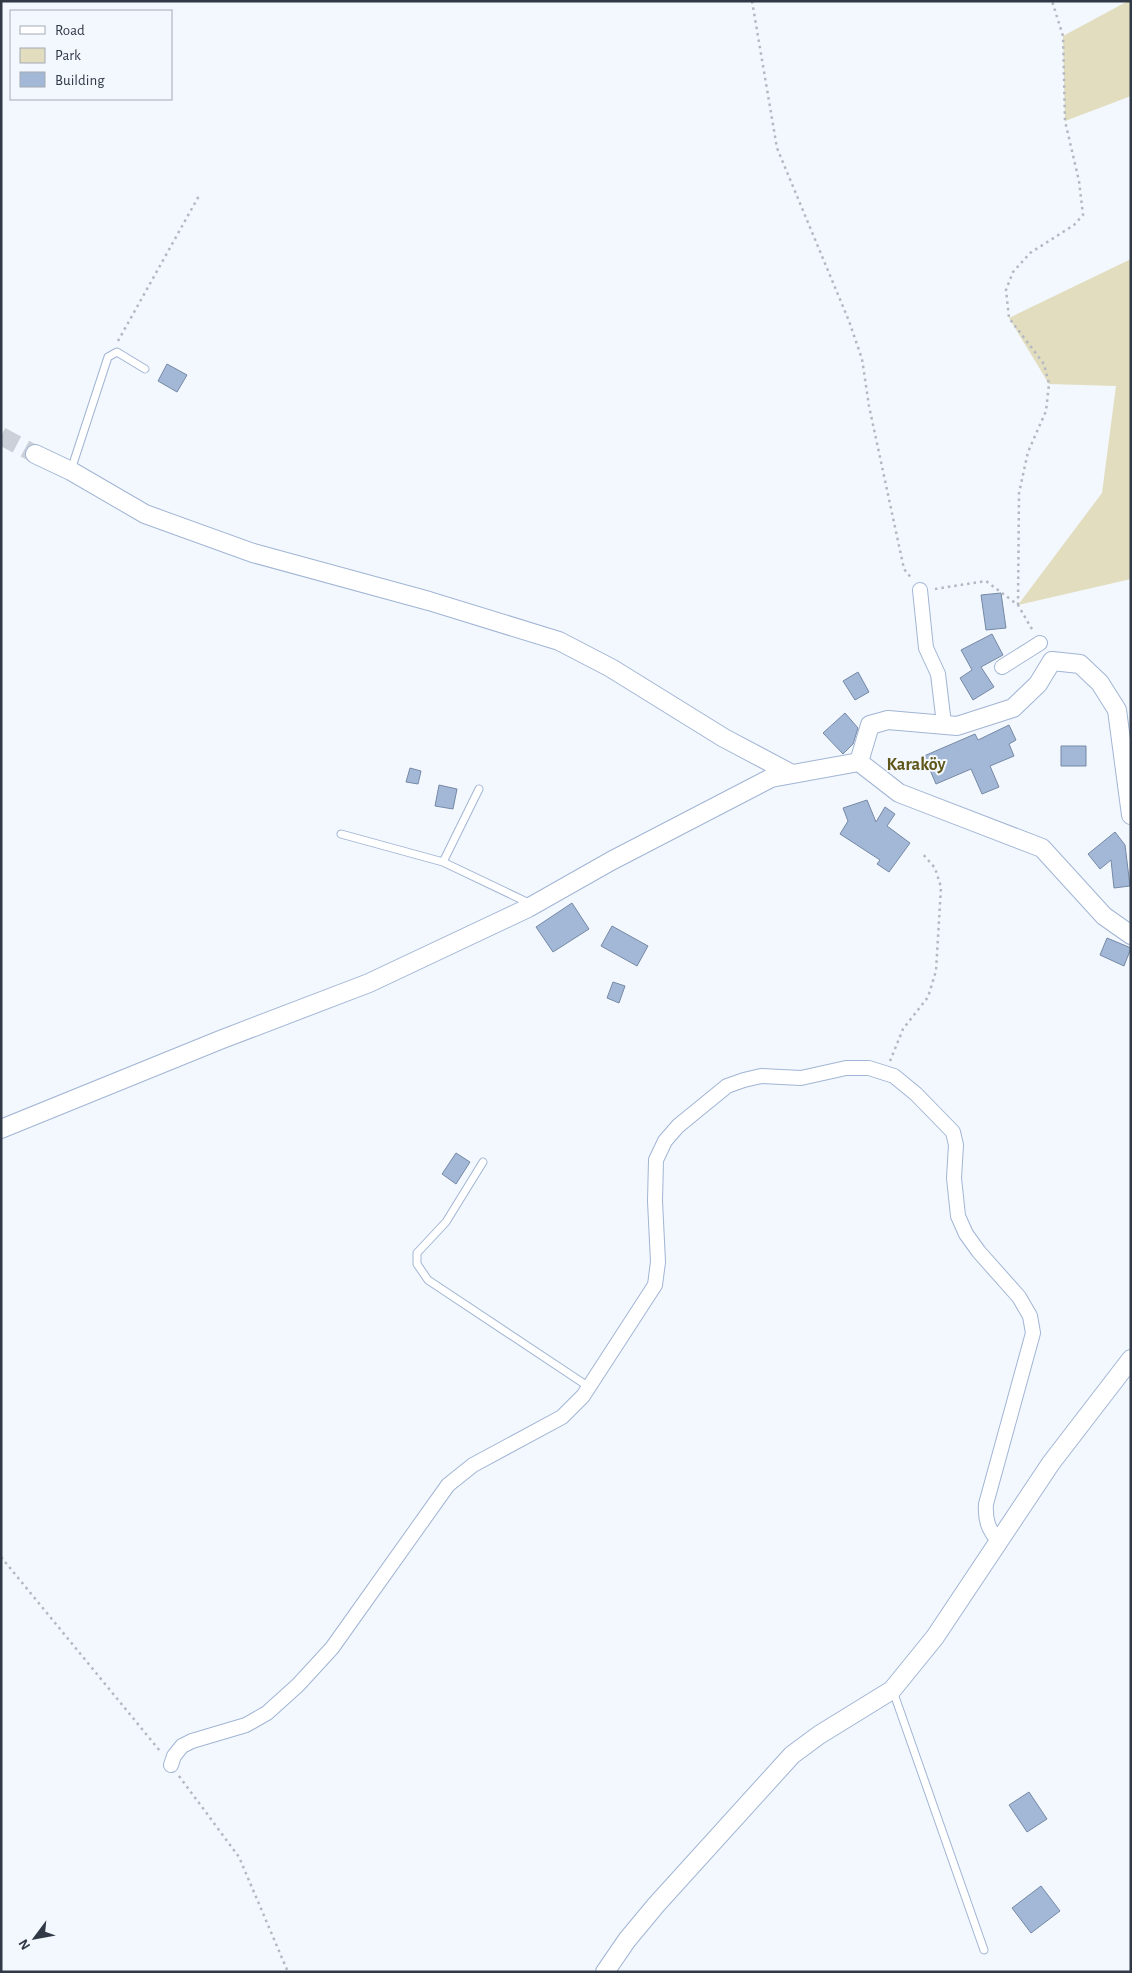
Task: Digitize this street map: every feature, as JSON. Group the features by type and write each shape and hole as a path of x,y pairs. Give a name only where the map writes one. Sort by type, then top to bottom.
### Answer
{"street":[{"path":"35,454 71,471 145,514 253,554 428,601 559,641 611,668 724,738 792,774"},
{"path":"920,590 926,648 938,674 944,724"},
{"path":"1002,667 1040,643"},
{"path":"859,762 870,725 888,720 957,726 1013,708 1038,684 1052,661 1080,664 1100,683 1117,710 1131,815"},
{"path":"1,1129 230,1036 369,983 533,905 771,778 859,762 899,793 1042,848 1104,916 1131,935"},
{"path":"171,1765 174,1756 182,1746 246,1724 267,1713 298,1685 332,1648 448,1486 473,1465 562,1417 583,1396 655,1285 658,1262 655,1201 656,1160 665,1141 678,1126 728,1086 744,1080 761,1076 801,1078 846,1068 869,1068 891,1075 916,1094 953,1132 956,1145 954,1178 958,1216 978,1252 1019,1298 1030,1316 1033,1333 986,1504 985,1518 990,1530 999,1542"},
{"path":"605,1972 627,1940 656,1905 792,1755 819,1735 892,1690 935,1637 1051,1463 1131,1359"}],"lane":[{"path":"71,471 108,357 111,353 117,352 145,369"},
{"path":"443,862 480,789"},
{"path":"342,834 443,862 533,905"},
{"path":"483,1162 446,1222 417,1253 418,1264 428,1280 589,1387"},
{"path":"892,1690 984,1950"}],"path":[{"path":"752,1 777,148 849,321 862,359 869,406 904,569 920,590 953,588 986,581 1018,605 1040,643"},
{"path":"1018,605 1019,493 1028,452 1046,411 1049,384 1044,364 1009,318 1006,290 1013,272 1030,253 1074,225 1083,215 1079,181 1065,122 1063,36 1052,1"},
{"path":"111,353 200,194"},
{"path":"891,1075 890,1058 896,1042 902,1029 928,997 936,972 941,887 935,868 922,853"},
{"path":"1,1556 171,1765 239,1857 288,1972"}],"green space":[{"path":"1131,1 1131,96 1065,121 1063,36"},
{"path":"1131,259 1131,579 1018,605 1102,493 1116,386 1049,384 1009,318"}],"building":[{"path":"167,364 187,375 177,392 158,381"},
{"path":"1001,593 1006,628 986,630 981,595"},
{"path":"992,634 1003,655 981,667 994,687 973,700 960,678 972,670 961,650"},
{"path":"858,672 869,692 855,700 843,681"},
{"path":"845,713 858,728 853,744 843,754 823,733"},
{"path":"1009,725 1016,740 1009,744 1014,756 990,766 999,787 982,794 971,769 936,784 924,756 975,734 978,740"},
{"path":"1061,746 1086,746 1086,766 1061,766"},
{"path":"410,768 421,771 418,784 406,782"},
{"path":"439,785 457,789 453,809 435,806"},
{"path":"867,800 876,822 885,807 895,814 887,826 910,843 889,872 877,864 880,860 840,834 848,821 843,808"},
{"path":"1115,832 1125,845 1130,886 1114,888 1111,860 1100,869 1088,854"},
{"path":"572,903 589,929 553,952 536,927"},
{"path":"612,926 648,946 637,966 601,946"},
{"path":"1107,938 1131,948 1124,966 1100,955"},
{"path":"613,982 625,986 619,1003 607,998"},
{"path":"456,1153 470,1162 456,1184 442,1174"},
{"path":"1029,1792 1047,1819 1027,1832 1009,1805"},
{"path":"1041,1886 1060,1911 1031,1933 1012,1908"}],"tunnel":[{"path":"1,436 35,454"}],"district":[{"name":"Karaköy","path":"916,764"}]}
